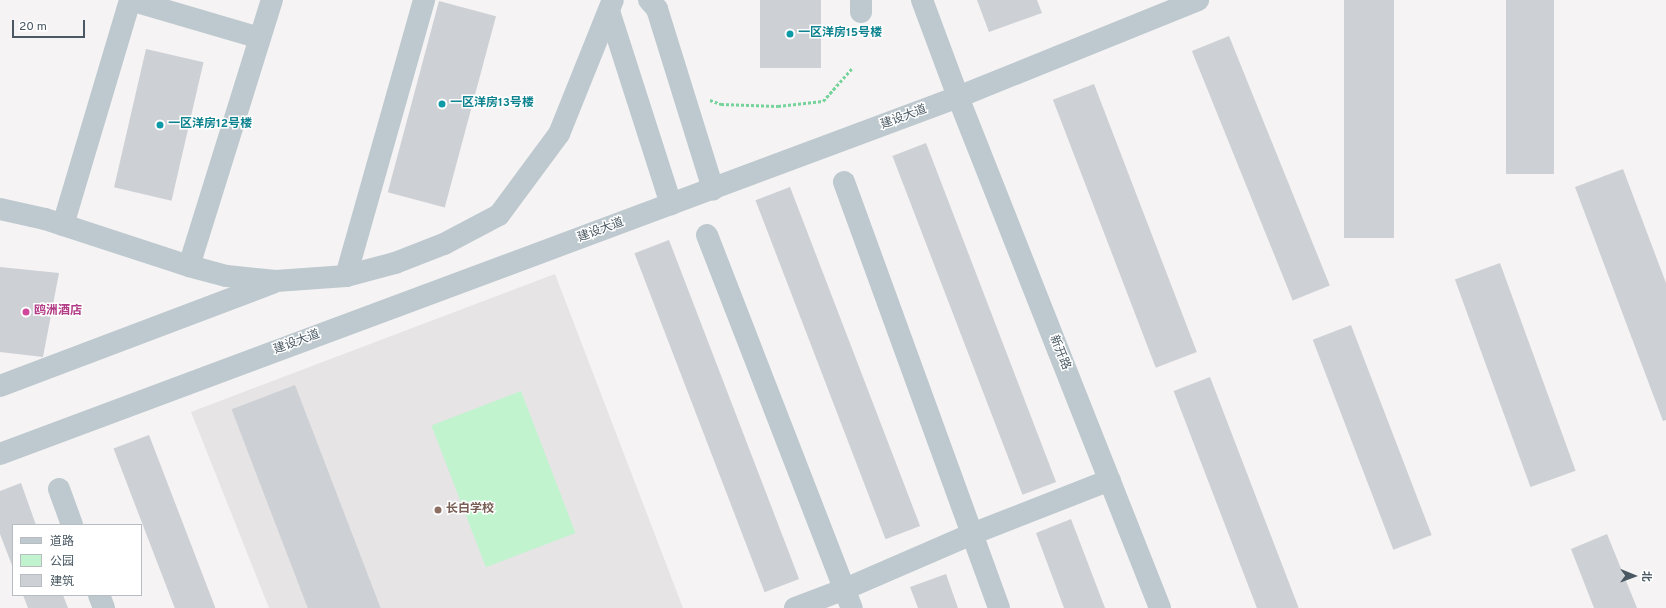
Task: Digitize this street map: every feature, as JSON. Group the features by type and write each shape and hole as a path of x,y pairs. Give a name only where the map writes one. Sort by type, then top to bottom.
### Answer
{"street":[{"path":"63,225 130,0 260,38"},
{"path":"189,266 272,0"},
{"path":"346,276 424,0"},
{"name":"新开路","path":"922,0 958,98 1160,608"},
{"name":"建设大道","path":"0,454 958,98 1198,0"},
{"path":"653,4 682,88 713,189"},
{"path":"0,209 45,219 189,266 227,276 276,281 346,276 395,263 444,244 499,215 559,134 611,5"},
{"path":"611,5 671,204"},
{"path":"844,182 999,608"},
{"path":"707,235 849,599"},
{"path":"0,386 276,281"},
{"path":"795,608 849,599 972,534 1110,480"},
{"path":"59,489 72,524"},
{"path":"99,596 104,608"}],"path":[{"path":"682,88 721,104 778,106 823,101 853,67"}],"shaded area":[{"name":"长白学校","path":"555,274 683,608 269,608 191,412"}],"green space":[{"path":"521,391 575,533 486,567 431,425"}],"building":[{"name":"一区洋房15号楼","path":"760,0 821,0 821,68 760,68"},
{"path":"977,0 1037,0 1042,13 989,32"},
{"path":"1344,0 1394,0 1394,238 1344,238"},
{"path":"1506,0 1554,0 1554,174 1506,174"},
{"name":"一区洋房13号楼","path":"439,1 496,16 445,208 388,192"},
{"path":"1229,36 1330,285 1293,300 1192,51"},
{"name":"一区洋房12号楼","path":"146,49 203,62 172,201 114,187"},
{"path":"1094,84 1197,352 1156,368 1053,100"},
{"path":"926,143 1056,482 1022,495 892,156"},
{"path":"1623,169 1666,283 1666,420 1663,421 1575,187"},
{"path":"790,187 920,526 886,539 755,200"},
{"path":"669,240 799,579 765,592 634,253"},
{"path":"1500,263 1576,471 1530,487 1455,279"},
{"name":"鸥洲酒店","path":"0,267 59,273 43,357 0,352"},
{"path":"1351,325 1432,535 1393,550 1313,340"},
{"path":"1210,377 1299,608 1257,608 1174,391"},
{"path":"295,385 381,608 308,608 232,409"},
{"path":"149,435 215,608 175,608 114,449"},
{"path":"21,483 36,524 12,524 12,565 0,534 0,491"},
{"path":"1071,519 1105,608 1064,608 1036,533"},
{"path":"1607,534 1637,608 1594,608 1571,549"},
{"path":"946,574 958,608 918,608 910,587"},
{"path":"23,596 63,596 68,608 28,608"}],"place":[{"name":"一区洋房15号楼","path":"790,34"},
{"name":"一区洋房13号楼","path":"442,104"},
{"name":"一区洋房12号楼","path":"160,125"},
{"name":"鸥洲酒店","path":"26,312"},
{"name":"长白学校","path":"438,510"}]}
